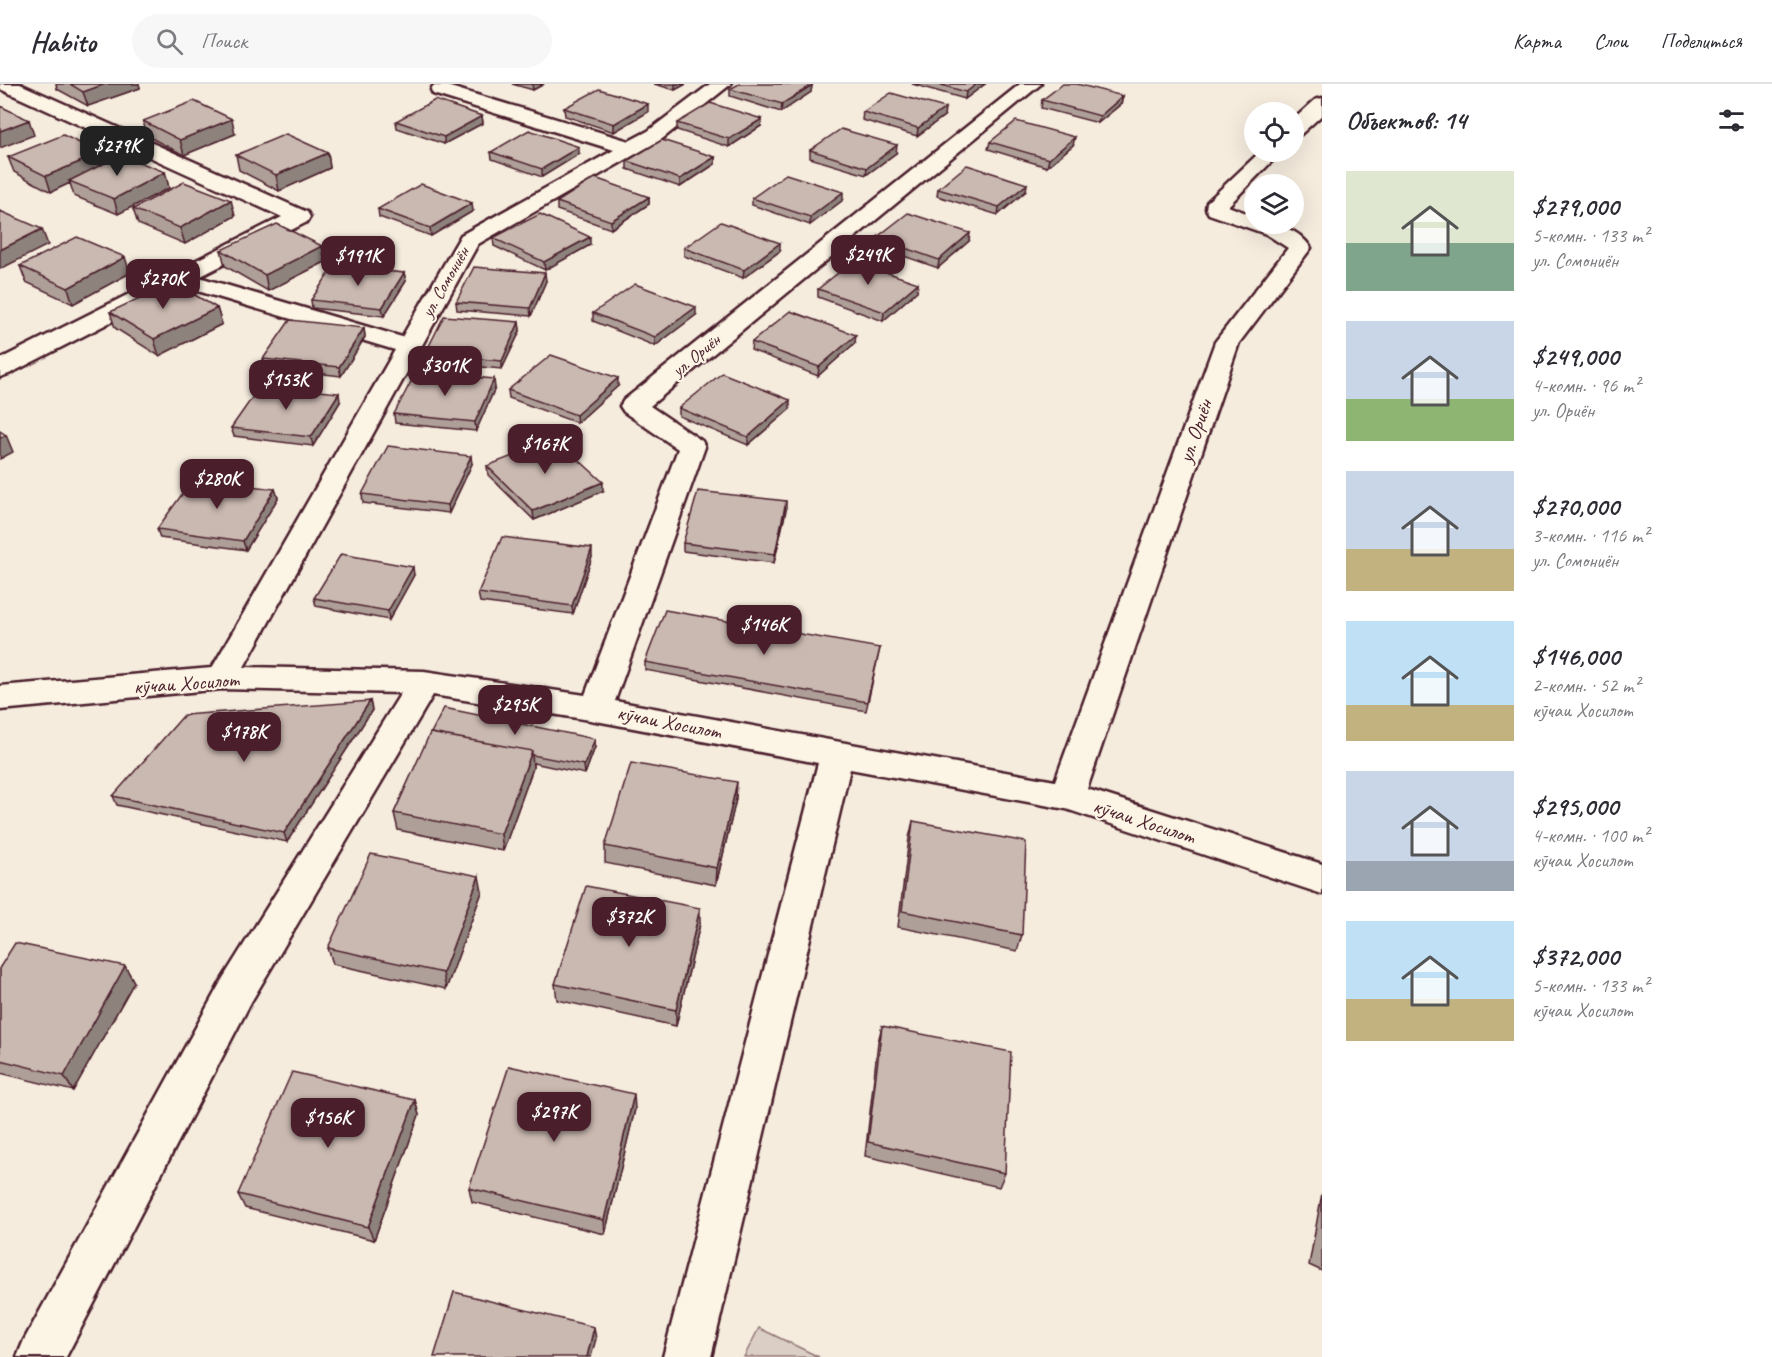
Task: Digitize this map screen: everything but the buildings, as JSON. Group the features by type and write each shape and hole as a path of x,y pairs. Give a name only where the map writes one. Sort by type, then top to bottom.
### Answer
{"street":[{"path":"0,369 299,217 4,84"},
{"name":"ул. Сомониён","path":"222,678 469,240 655,135 722,84"},
{"name":"ул. Ориён","path":"596,709 692,447 633,406 1032,84"},
{"path":"440,90 630,148"},
{"path":"1304,121 1322,104"},
{"name":"ул. Ориён","path":"1067,796 1227,342 1300,248 1295,240 1279,232 1229,216 1217,209 1218,202 1260,162"},
{"path":"179,278 408,346"},
{"path":"0,341 26,356"},
{"name":"кӯчаи Хосилот","path":"0,698 222,678 424,682 596,709 1067,796 1322,879"},
{"path":"40,1357 237,990 424,682"},
{"path":"687,1357 837,754"}],"shaded area":[{"path":"759,1328 819,1357 744,1357"}]}
